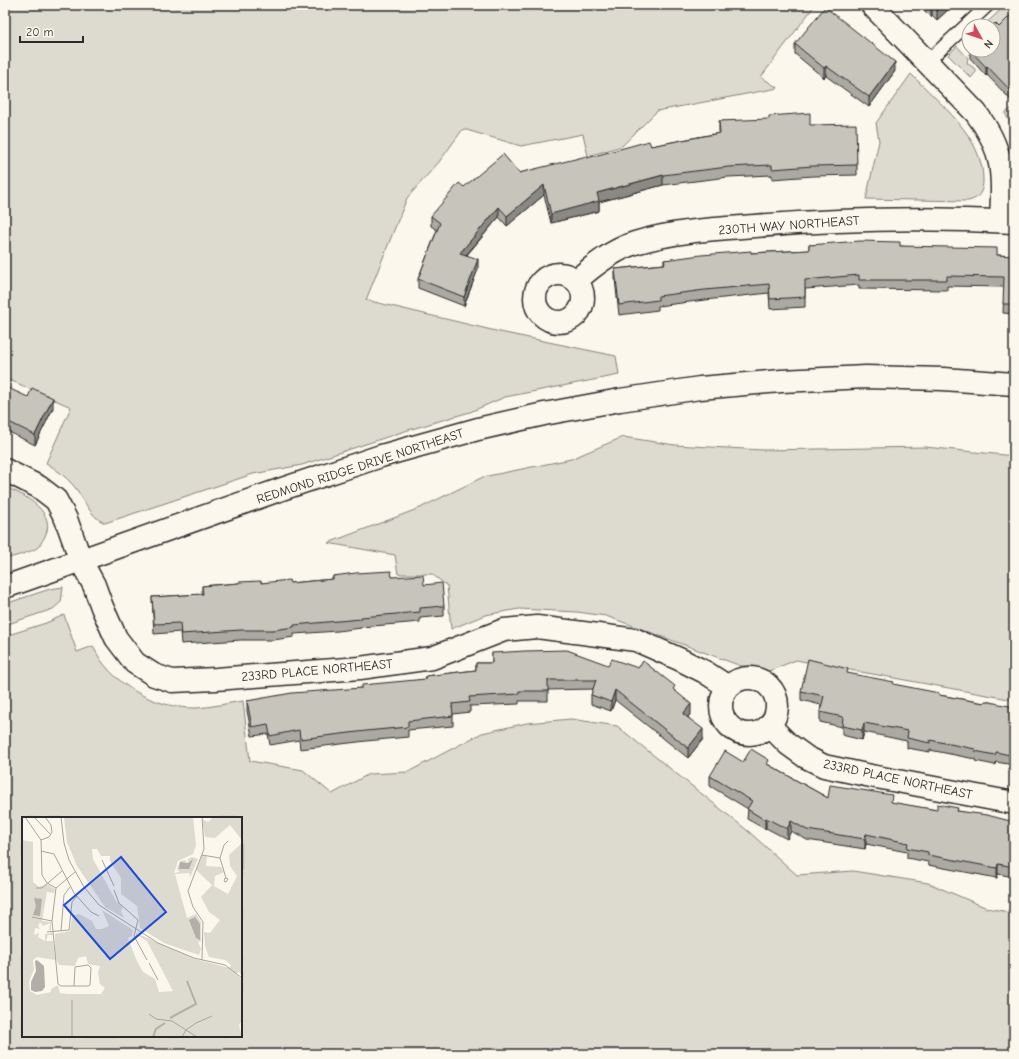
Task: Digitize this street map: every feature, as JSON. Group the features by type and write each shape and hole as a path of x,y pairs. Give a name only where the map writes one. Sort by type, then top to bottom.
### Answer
{"street":[{"path":"872,5 976,113 987,127 996,146 1008,221"},
{"name":"230TH WAY NORTHEAST","path":"577,280 614,253 634,244 692,231 804,222 890,219 1008,221"},
{"name":"REDMOND RIDGE DRIVE NORTHEAST","path":"5,587 382,456 478,429 582,407 700,388 781,381 866,377 943,379 1014,384"},
{"name":"233RD PLACE NORTHEAST","path":"5,470 39,487 56,500 66,519 81,561 94,585 116,638 135,663 154,675 172,682 360,668 432,658 504,630 537,627 636,640 705,672 728,687"},
{"path":"744,678 761,680 768,684 774,691 778,703 777,711 770,726 762,732 743,734 734,730 726,723 722,715 720,705 722,695 728,687 735,681 744,678"},
{"name":"233RD PLACE NORTHEAST","path":"770,726 788,744 806,757 824,766 1014,803"}],"lane":[{"path":"927,62 988,5"}],"shaded area":[{"path":"5,5 815,5 761,77 778,88 657,111 622,146 588,156 583,134 521,146 463,129 439,162 407,198 366,300 500,332 616,356 619,375 505,397 470,412 405,431 302,465 253,474 105,523 99,520 91,512 70,482 46,463 71,407 5,378"},
{"path":"1006,5 1014,11 1014,17 1007,28 1001,28 1001,18 992,18"},
{"path":"957,46 961,50 961,58 968,58 967,63 974,68 976,72 971,78 948,55"},
{"path":"911,74 958,122 968,135 976,150 981,165 983,181 980,194 972,200 866,199 879,141 876,123"},
{"path":"1014,107 1014,128 1013,129 1005,113"},
{"path":"623,437 675,445 763,450 925,447 1014,456 1014,700 796,660 769,671 753,666 741,666 606,616 577,612 519,609 485,615 451,629 447,586 432,574 398,574 395,555 328,543 420,508 483,477 571,459"},
{"path":"5,487 21,494 37,506 47,520 47,529 44,538 37,548 5,559"},
{"path":"63,587 61,602 53,609 5,625 5,604 50,589"},
{"path":"64,615 77,652 93,646 101,660 122,683 150,699 165,704 197,708 243,701 250,761 303,770 332,794 369,774 408,772 482,733 527,723 571,719 617,726 748,831 797,875 853,871 928,883 987,908 1014,913 1014,1054 5,1054 5,636 46,623"}],"building":[{"path":"927,5 943,5 937,11 932,6 931,8"},
{"path":"825,7 895,62 869,97 826,66 824,68 795,44"},
{"path":"1014,12 1014,89 1011,91 978,58 1001,58 1001,25"},
{"path":"810,113 810,125 856,124 857,165 772,169 772,165 728,167 663,175 597,193 599,201 551,214 544,185 507,216 499,207 460,253 478,259 464,297 418,279 440,223 431,216 459,183 464,187 503,154 519,173 587,156 587,158 649,141 651,146 720,133 719,121 769,119 769,116"},
{"path":"860,241 900,242 900,246 997,248 997,255 1014,256 1014,304 1003,304 1004,277 947,276 947,280 859,280 859,275 805,280 805,297 770,299 769,284 658,296 658,300 619,305 615,269 665,264 664,260 701,255 751,251 751,253 809,250 809,245"},
{"path":"8,388 28,397 32,388 53,398 35,435 5,420 5,394"},
{"path":"391,571 392,577 423,575 424,585 442,583 444,606 420,608 420,612 294,625 294,627 273,630 241,630 181,634 180,623 154,624 152,597 203,594 202,586 239,582 261,581 261,583 289,580 290,583 333,579 333,576 356,573"},
{"path":"567,650 608,665 612,659 638,668 643,661 675,686 673,689 691,704 683,714 703,729 688,748 615,690 611,702 591,695 596,680 548,680 548,691 519,691 519,694 469,697 470,702 452,704 453,716 408,721 408,727 300,739 299,730 270,736 268,724 252,727 247,701 292,693 362,688 362,685 426,679 426,676 476,670 476,663 492,663 492,653"},
{"path":"808,659 848,669 847,673 894,682 893,684 939,693 939,695 984,703 985,701 1014,707 1014,756 996,752 995,755 975,751 975,749 930,740 930,743 907,738 908,731 864,723 862,730 842,726 843,717 820,712 824,696 801,691"},
{"path":"751,749 769,760 767,764 828,798 830,785 892,795 891,802 937,810 937,804 958,808 957,811 987,815 1014,822 1014,867 998,864 997,868 928,855 928,852 907,848 908,843 866,834 865,839 807,830 791,821 787,829 766,818 765,820 747,809 752,801 710,776 725,751 743,762"}]}
